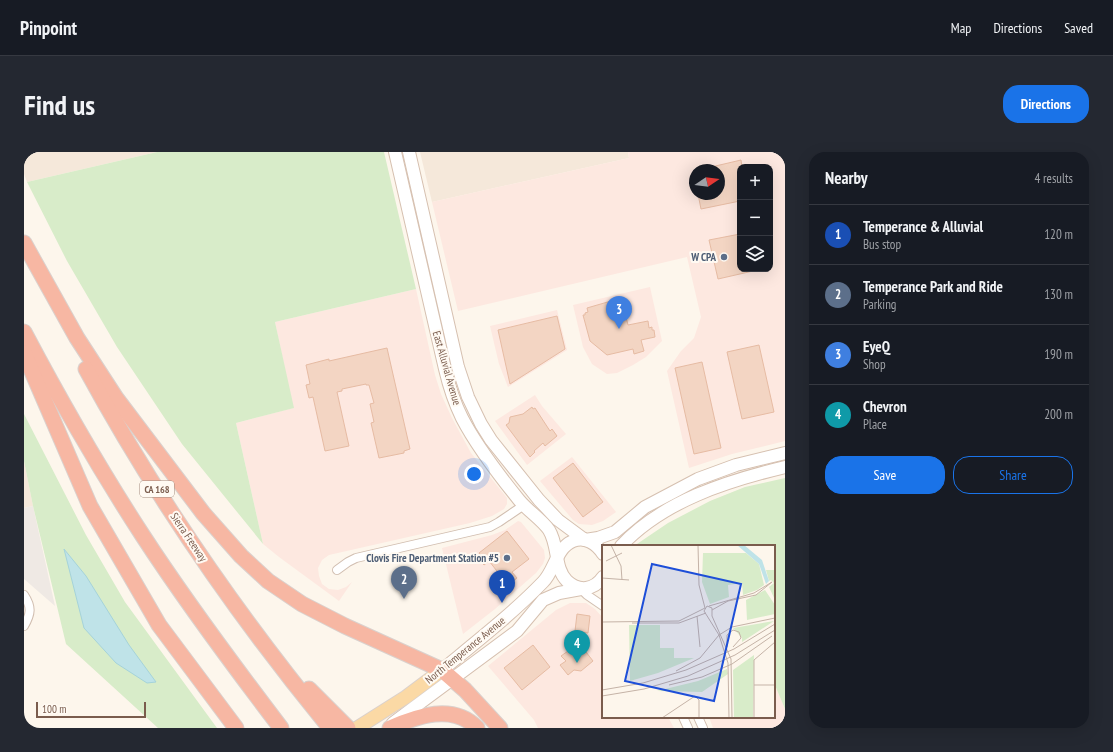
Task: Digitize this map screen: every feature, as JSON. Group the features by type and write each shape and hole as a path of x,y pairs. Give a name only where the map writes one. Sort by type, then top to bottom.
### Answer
{"highway":[{"path":"24,243 77,338 116,398 203,513 241,556 268,581 302,604 447,675 465,690 500,728"},
{"name":"Sierra Freeway","path":"24,249 61,324 124,437 174,516 262,641 322,710"},
{"path":"24,332 72,421 107,480 143,536 192,608 281,728"},
{"path":"24,353 90,506 159,624 236,728"},
{"path":"322,710 330,728"},
{"path":"322,710 348,728"},
{"path":"390,728 416,718 438,714 457,716 469,721 477,728"}],"main road":[{"name":"East Alluvial Avenue","path":"395,152 445,369 451,392 462,418 472,436 490,462 524,505 549,530 564,577 571,584 581,589"},
{"name":"East Alluvial Avenue","path":"409,152 458,367 468,398 486,433 539,500 558,520 585,540 590,541 597,546 602,553"},
{"path":"585,540 598,538 615,532 645,506 698,479 736,465 785,453"},
{"path":"735,480 759,467 785,460"},
{"path":"622,545 638,530 701,493 735,480 785,467"},
{"name":"North Temperance Avenue","path":"385,728 447,675 495,626 544,581 551,572 557,557 564,547 575,540 585,540"},
{"name":"North Temperance Avenue","path":"357,728 406,697 447,675 517,630 543,600 559,593 594,586 602,578"}],"street":[{"path":"337,570 356,558 490,527 524,505"},
{"path":"581,589 602,605"},
{"path":"24,595 29,603 29,616 24,626"},
{"path":"683,718 688,728"},
{"path":"698,718 703,728"}],"shaded area":[{"path":"24,152 157,152 27,182 24,174"},
{"path":"420,152 628,152 629,158 432,202"},
{"path":"628,152 785,152 785,441 732,454 689,468 667,371 681,351 694,338 701,317 687,257 458,311 432,202 629,158"},
{"path":"650,287 662,341 646,357 633,365 617,373 607,374 592,364 583,347 573,305"},
{"path":"416,289 435,375 441,394 471,453 507,498 507,504 504,509 492,516 470,523 329,555 322,560 318,568 322,584 329,589 338,590 346,587 352,582 339,601 263,544 236,423 293,408 275,322"},
{"path":"557,310 567,350 508,387 499,364 490,326"},
{"path":"535,395 542,406 566,434 527,465 495,421"},
{"path":"572,457 616,512 603,521 592,525 579,524 573,520 540,481"},
{"path":"24,461 33,506 24,508"},
{"path":"33,506 55,606 24,579 24,508"},
{"path":"518,521 521,522 544,550 545,558 543,564 536,573 495,609 463,634 442,548 492,535 505,530"},
{"path":"570,603 586,603 595,609 602,617 602,718 669,718 674,728 538,728 534,720 488,666 556,610"},
{"path":"775,685 785,709 785,728 713,728 709,718 775,718"}],"green space":[{"path":"157,152 384,152 416,289 275,322 294,408 236,423 263,544 182,444 117,347 67,261 27,182"},
{"path":"24,414 86,535 125,602 217,728 158,728 66,644 33,506 24,461"},
{"path":"785,478 785,709 775,685 775,545 635,545 668,523 710,501 745,487"}],"water":[{"path":"64,549 86,576 129,645 156,682 147,683 116,663 84,628"}],"building":[{"path":"741,160 742,164 737,164 737,202 701,209 699,200 725,200 724,164"},
{"name":"W CPA","path":"737,235 737,272 749,272 718,279 709,240"},
{"path":"611,301 616,320 626,317 628,325 648,321 649,328 652,327 652,330 654,330 655,337 641,340 644,351 634,354 633,349 607,355 590,341 583,315 588,312 587,308"},
{"path":"557,316 565,349 510,384 498,330"},
{"path":"759,345 774,412 742,419 727,352"},
{"path":"387,348 410,449 404,451 404,453 379,458 371,423 374,422 370,404 374,403 369,385 366,384 342,389 342,391 337,392 349,446 325,451 313,397 309,398 306,385 310,384 306,365"},
{"path":"702,362 721,448 694,454 675,368"},
{"path":"532,407 533,409 535,408 550,431 552,429 557,436 545,446 543,443 530,457 506,425 509,423 510,417 523,414"},
{"path":"573,463 603,502 583,517 553,478"},
{"path":"507,531 529,559 512,572 517,578 508,585 489,561 484,565 480,560 483,558 479,553"},
{"path":"577,614 590,616 588,633 575,631"},
{"path":"533,645 550,667 522,690 504,668"},
{"path":"568,651 586,652 593,661 581,671 574,670 568,675 560,665 566,661 561,656"}],"place":[{"name":"W CPA","path":"724,257"},
{"name":"EyeQ","path":"619,329"},
{"name":"Clovis Fire Department Station #5","path":"507,558"},
{"name":"Temperance Park and Ride","path":"404,599"},
{"name":"Temperance & Alluvial","path":"502,603"},
{"name":"Chevron","path":"577,663"}]}
